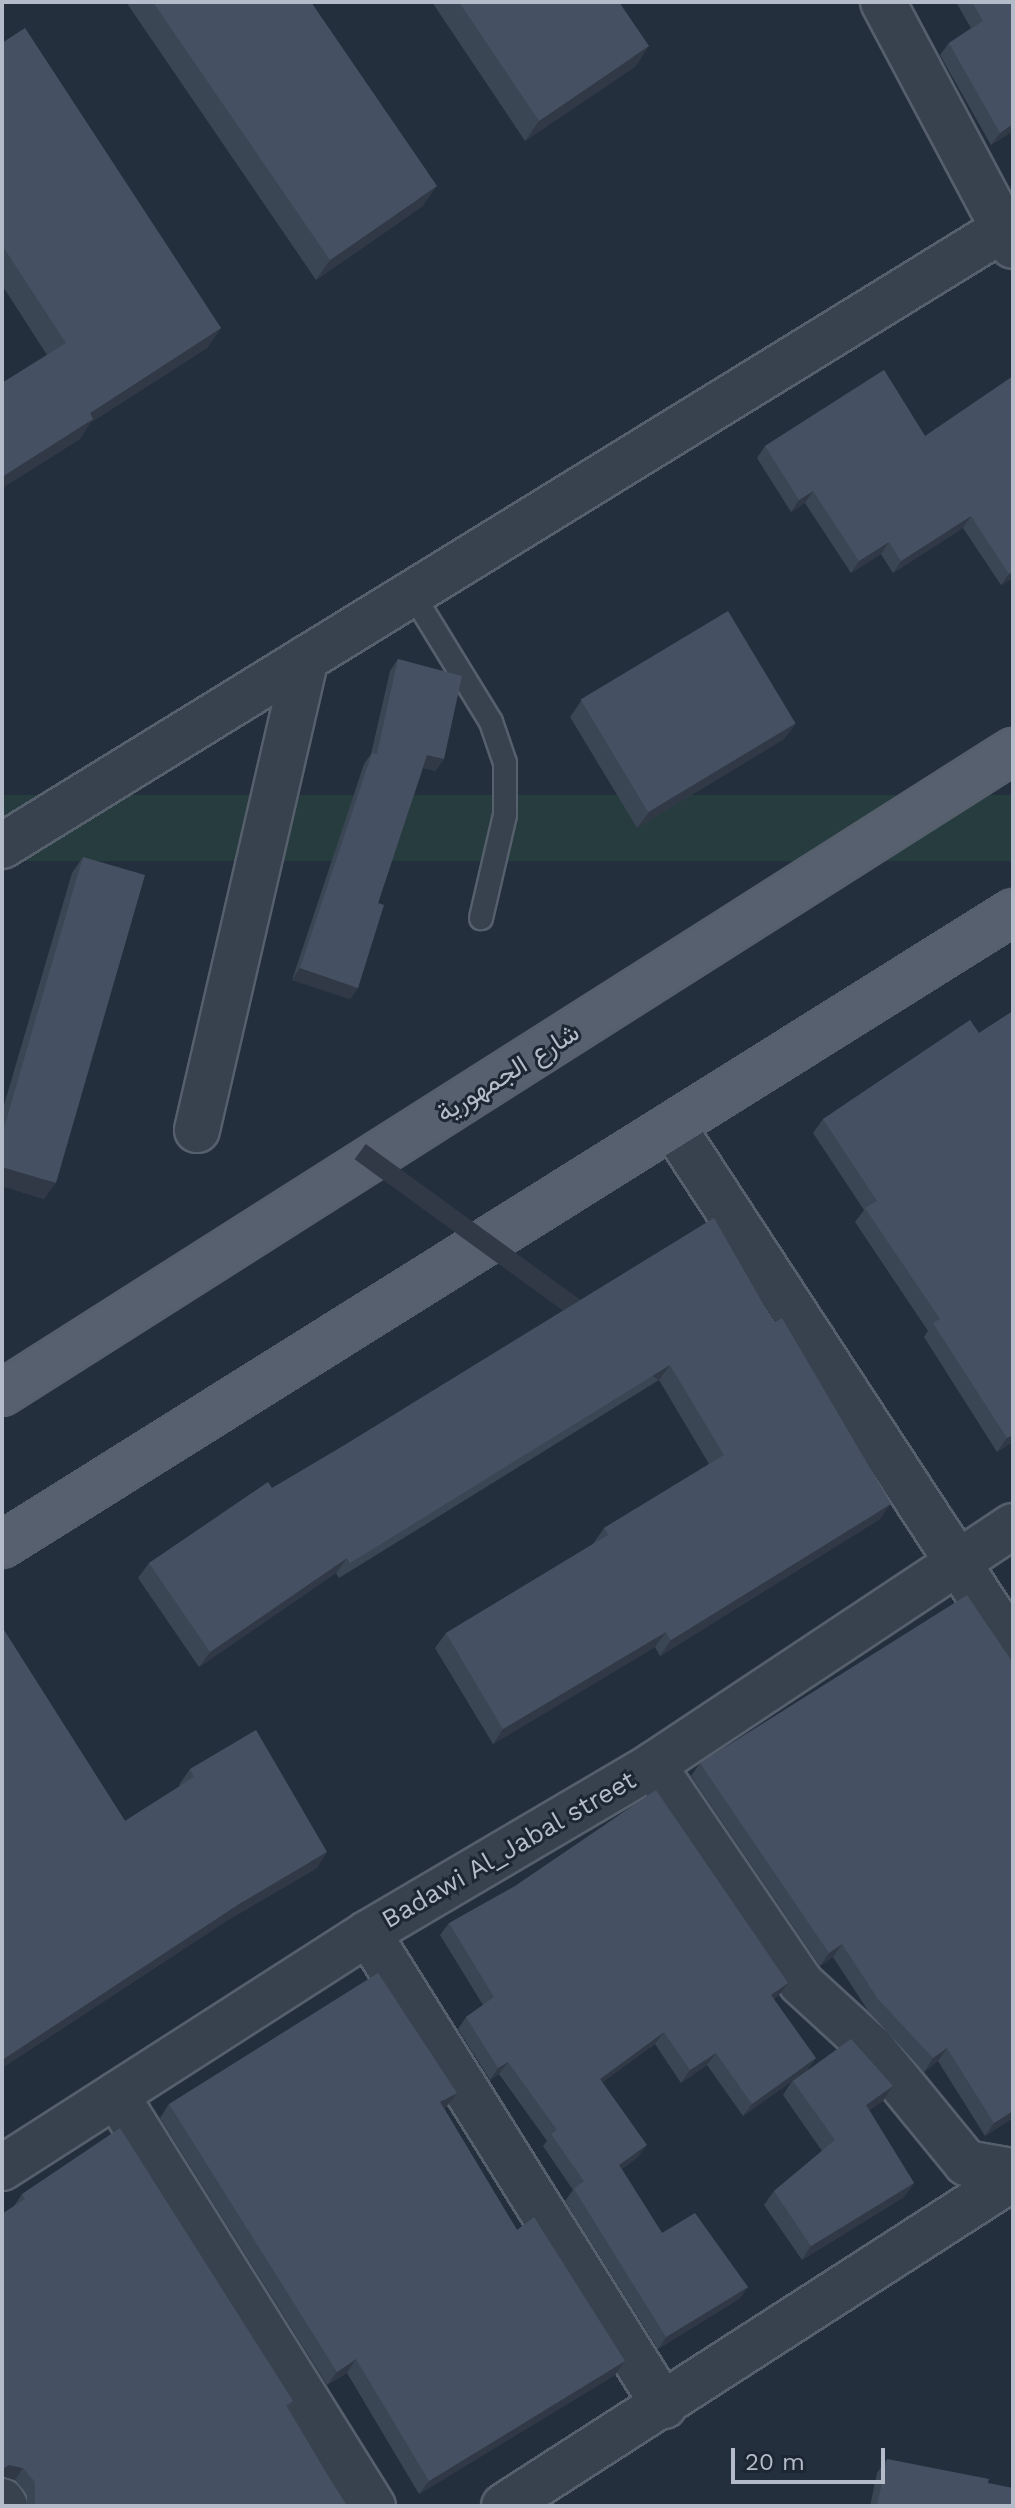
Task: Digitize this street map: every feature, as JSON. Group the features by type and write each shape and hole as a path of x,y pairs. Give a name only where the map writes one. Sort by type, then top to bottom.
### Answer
{"main road":[{"name":"شارع الجمهورية","path":"2,1393 1013,751"},
{"path":"2,1545 674,1128 1013,912"}],"street":[{"path":"2,846 412,593 1010,233 883,2"},
{"path":"197,1130 306,658"},
{"path":"674,1128 958,1558 1013,1647"},
{"name":"Badawi Al_Jabal street","path":"2,2168 368,1933 653,1765 958,1558 1013,1526"},
{"path":"653,1765 801,1983 872,2048 966,2163 1013,2171"},
{"path":"368,1933 664,2406"},
{"path":"116,2095 373,2506"},
{"path":"504,2506 664,2406 1013,2178"},
{"path":"2,2501 5,2506"}],"lane":[{"path":"412,593 491,722 505,763 505,815 481,918"}],"green space":[{"path":"2,795 1013,795 1013,861 2,861"}],"building":[{"path":"153,2 311,2 437,186 330,260"},
{"path":"459,2 619,2 649,46 539,121"},
{"path":"972,2 1013,2 1013,124 1000,133 949,43 983,21"},
{"path":"25,28 221,328 90,413 93,419 2,477 2,383 66,343 2,245 2,43"},
{"path":"884,370 925,436 1013,376 1013,571 1009,574 971,516 901,561 889,542 859,561 813,491 799,500 765,446"},
{"path":"728,611 795,723 648,812 581,700"},
{"path":"398,659 462,676 444,759 427,755 378,903 384,905 358,988 300,968 372,753 377,754"},
{"path":"83,857 145,875 56,1183 2,1167 2,1135"},
{"path":"1013,1011 1013,1435 1007,1438 933,1323 940,1319 865,1208 877,1201 823,1119 970,1020 979,1033"},
{"path":"714,1218 774,1323 782,1318 891,1504 671,1640 666,1632 503,1729 446,1633 608,1535 604,1528 724,1455 670,1365 350,1563 347,1558 210,1652 149,1563 268,1482 272,1488 343,1446"},
{"path":"967,1595 1013,1663 1013,2111 994,2123 947,2048 933,2058 878,1999 842,1944 829,1953 700,1763"},
{"path":"2,1627 125,1821 194,1777 190,1769 256,1730 327,1852 239,1904 2,2060"},
{"path":"656,1790 788,1983 771,1995 816,2058 752,2104 716,2053 690,2070 664,2032 600,2079 647,2145 619,2165 662,2233 695,2213 748,2287 666,2337 574,2189 584,2181 551,2134 557,2130 508,2062 498,2068 466,2017 494,1997 449,1923 515,1886"},
{"path":"378,1973 457,2093 440,2102 517,2230 534,2217 625,2361 429,2481 356,2359 337,2372 169,2104"},
{"path":"851,2039 893,2086 866,2105 914,2183 811,2246 774,2191 835,2140 793,2081"},
{"path":"120,2128 293,2401 286,2405 346,2506 35,2506 35,2482 23,2468 9,2465 2,2469 2,2214 25,2199 22,2194"},
{"path":"887,2459 989,2479 988,2483 1013,2488 1013,2506 877,2506"}]}
